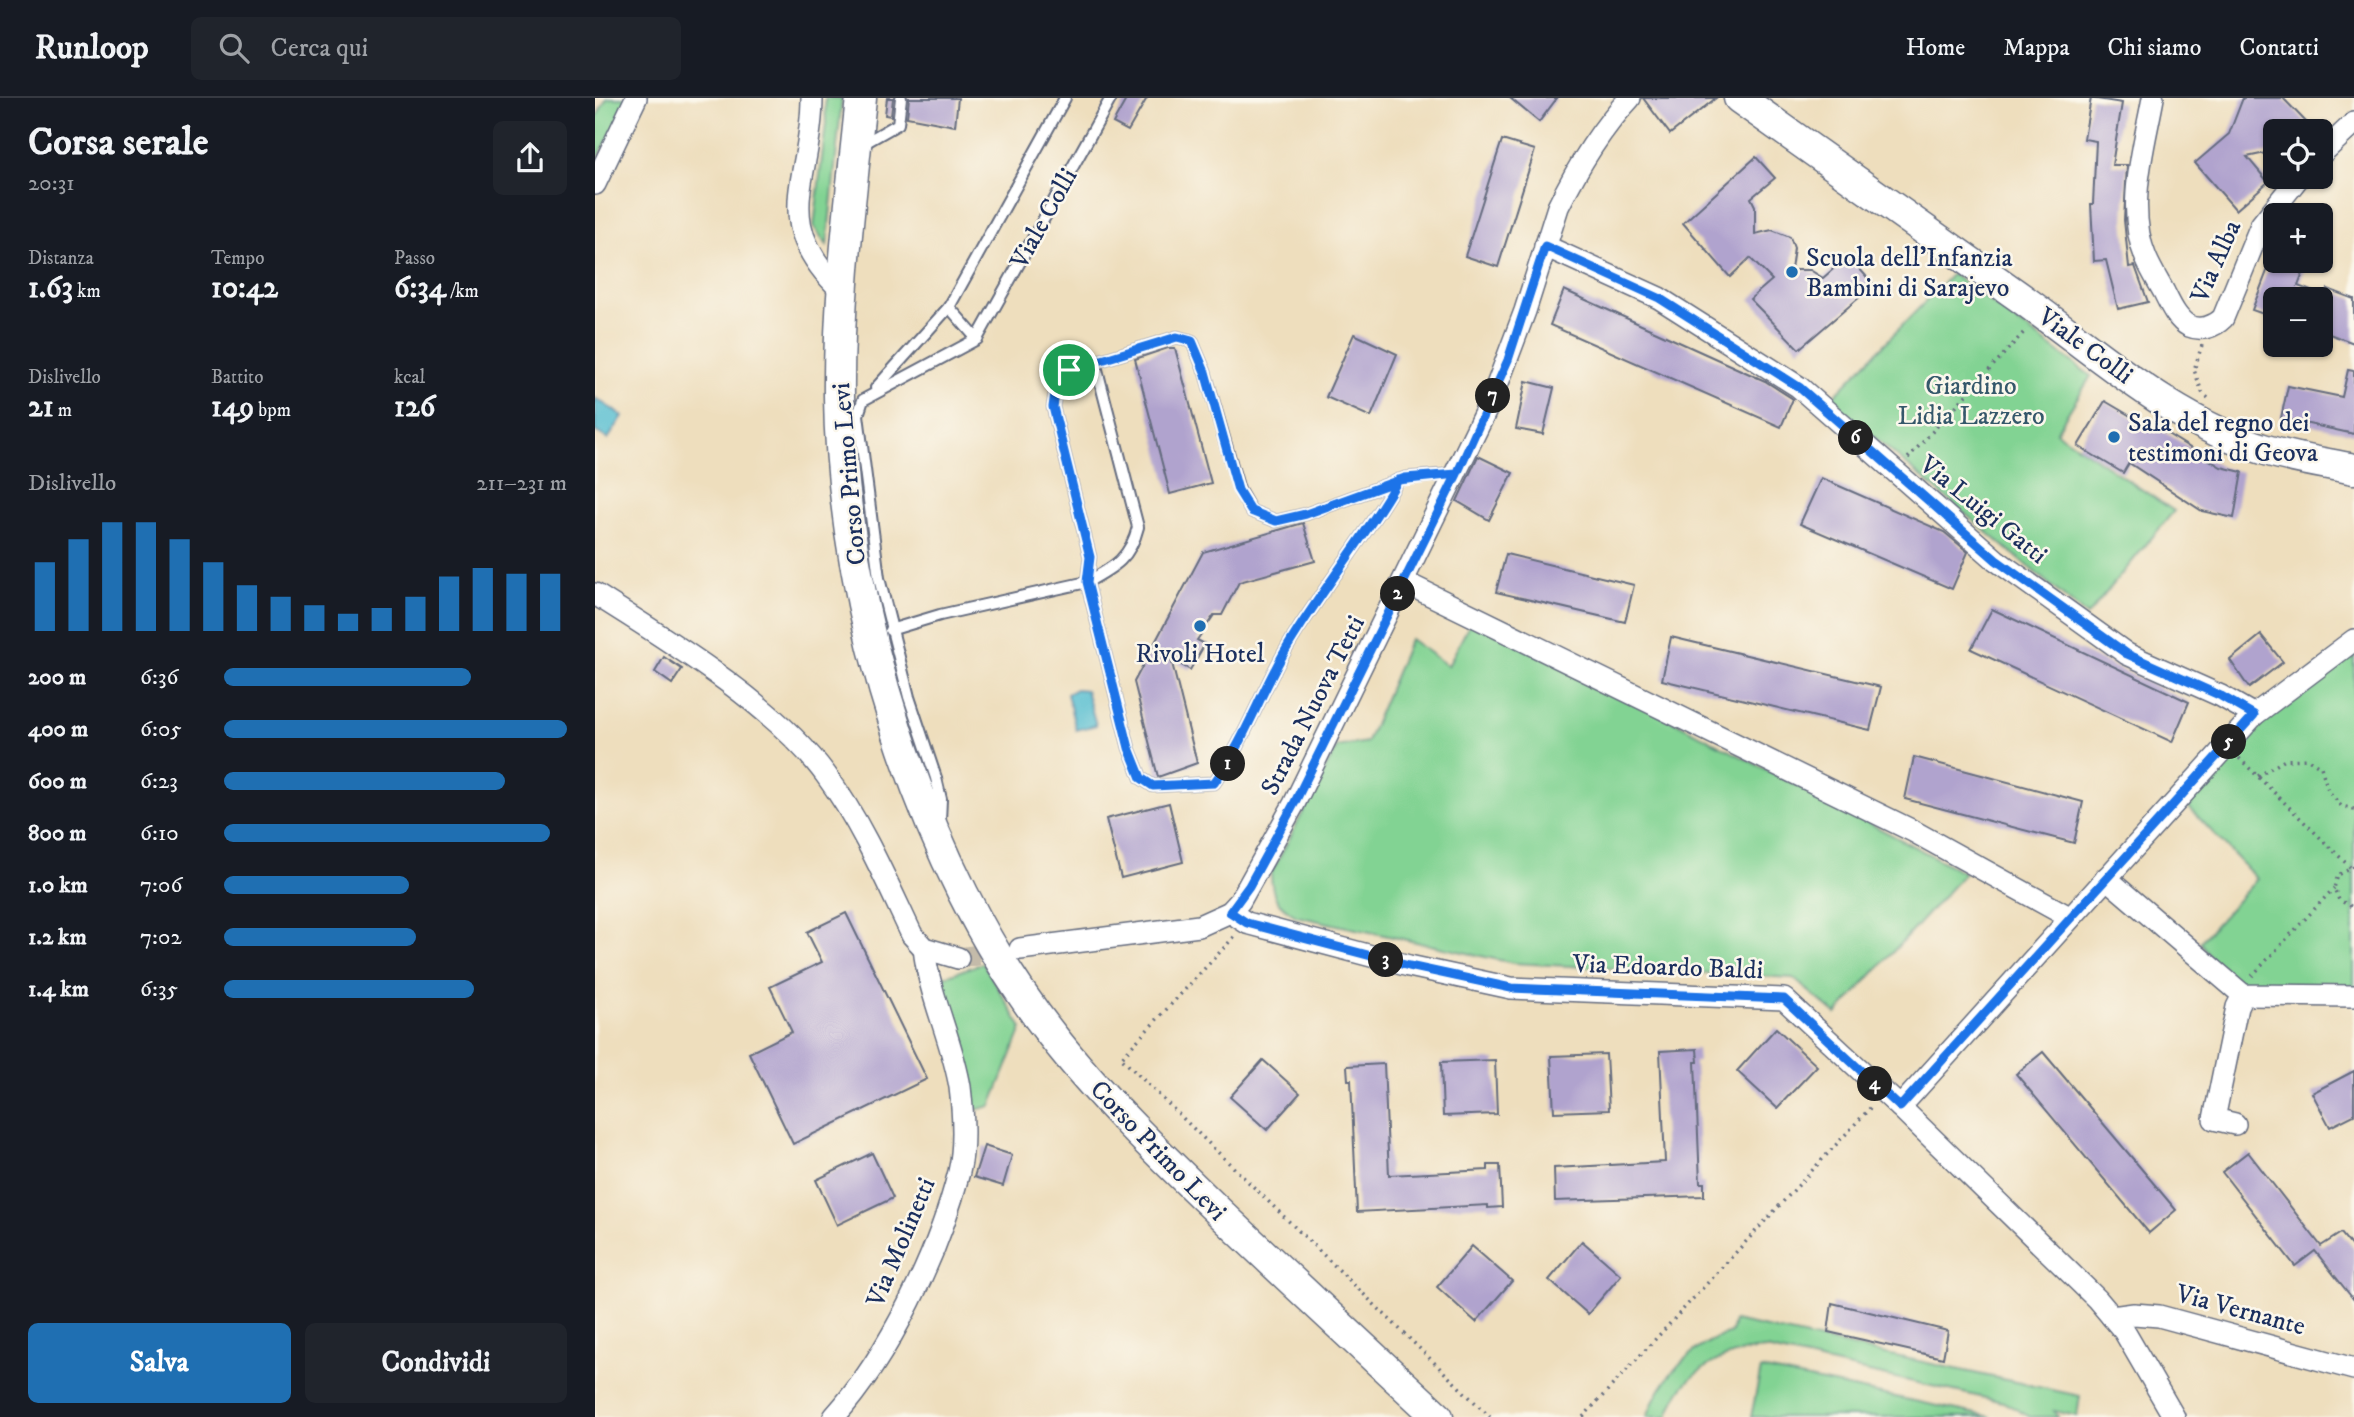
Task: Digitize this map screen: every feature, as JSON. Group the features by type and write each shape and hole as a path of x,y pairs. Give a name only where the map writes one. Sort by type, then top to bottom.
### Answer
{"main road":[{"name":"Corso Primo Levi","path":"861,98 841,290 839,401 853,552 880,678 898,734 939,838 1005,970 1053,1037 1157,1152 1438,1417"},
{"name":"Viale Colli","path":"1739,98 2042,313 2103,362 2205,425 2265,450 2354,469"}],"street":[{"path":"595,184 636,98"},
{"path":"812,98 798,216 813,261 841,290"},
{"name":"Strada Nuova Tetti","path":"1238,918 1271,846 1457,474 1508,360 1545,246 1568,187 1596,140 1630,98"},
{"name":"Via Alba","path":"2153,98 2138,184 2139,233 2145,257 2184,324 2195,329 2217,325 2223,318 2261,225 2290,189"},
{"path":"2333,143 2354,123"},
{"name":"Via Luigi Gatti","path":"1545,246 1659,298 1788,380 1996,560 2127,654 2221,696 2254,715"},
{"path":"1404,582 1900,825 2069,917"},
{"path":"595,594 715,673 786,732 825,773 869,845 912,935 924,948 958,958"},
{"path":"1900,1107 2254,715 2354,640"},
{"path":"2106,878 2240,994 2354,996"},
{"path":"1020,949 1182,929 1238,918"},
{"name":"Via Edoardo Baldi","path":"1238,918 1409,966 1511,988 1784,999 2076,1277 2112,1317 2143,1362 2173,1417"},
{"name":"Via Molinetti","path":"834,1417 868,1376 893,1331 927,1259 959,1169 960,1089 949,1039 927,977 924,948"},
{"path":"2235,1124 2214,1119 2240,994"},
{"name":"Via Vernante","path":"2112,1317 2134,1314 2159,1316 2354,1369"}],"lane":[{"path":"856,148 898,124 901,98"},
{"name":"Viale Colli","path":"863,400 906,358 949,307 1065,98"},
{"name":"Viale Colli","path":"977,339 1111,98"},
{"path":"949,307 977,339 863,400 858,415 863,472 890,629 1087,582 1114,567 1133,548 1137,527 1095,362"},
{"path":"1398,480 1376,519 1287,648 1232,759 1214,783 1153,786 1141,778 1129,748 1087,582 1090,557 1053,407 1057,381 1069,370 1177,337 1192,341 1205,372 1238,490 1251,511 1276,521 1306,514 1398,480 1457,474"},
{"name":"Corso Primo Levi","path":"890,629 941,799 939,838"}],"path":[{"path":"1895,472 2042,313"},
{"path":"2208,327 2194,370 2202,391 2218,410"},
{"path":"2227,745 2352,867 2339,875 2334,888 2240,994"},
{"path":"2258,776 2285,760 2308,759 2321,767 2328,790 2341,806 2354,809"},
{"path":"2334,888 2339,901 2354,908"},
{"path":"1238,918 1121,1058 1490,1417"},
{"path":"1583,1417 1884,1092"}],"green space":[{"path":"607,98 631,98 595,163 595,120"},
{"path":"825,98 842,98 827,245 814,227 826,123"},
{"name":"Giardino Lidia Lazzero","path":"1952,274 2091,376 2056,432 2174,511 2087,616 1830,400"},
{"path":"1473,617 1965,873 1836,1014 1793,978 1513,963 1296,916 1276,899 1271,874 1337,747 1367,742 1410,639 1448,666"},
{"path":"2354,640 2354,995 2233,990 2200,942 2257,879 2179,797 2254,715"},
{"path":"983,963 1022,1028 991,1106 971,1111 964,1038 934,980"},
{"path":"1734,1321 2080,1396 2077,1416 2054,1411 2058,1417 2030,1417 2003,1402 1766,1349 1734,1354 1705,1367 1682,1388 1668,1417 1647,1417 1669,1376 1690,1355 1716,1338 1731,1333"},
{"path":"1761,1369 1991,1417 1751,1417"}],"water":[{"path":"595,398 623,416 608,439 595,431"},
{"path":"1076,689 1086,690 1096,725 1076,730 1067,694"}],"building":[{"path":"887,98 893,98 891,116 885,115"},
{"path":"909,98 958,98 955,126 907,117"},
{"path":"1127,98 1147,98 1128,131 1113,123"},
{"path":"1510,98 1557,98 1539,122"},
{"path":"1643,98 1716,98 1670,134"},
{"path":"2091,98 2122,103 2112,165 2127,165 2124,220 2129,267 2135,266 2148,302 2118,309 2106,260 2094,261 2091,204 2096,141 2084,139"},
{"path":"2243,98 2283,98 2303,119 2263,119 2263,154 2247,157 2263,176 2263,186 2236,210 2195,163 2229,134"},
{"path":"1502,140 1535,150 1498,267 1465,256"},
{"path":"1756,157 1775,178 1751,198 1755,206 1755,234 1772,230 1790,237 1794,248 1791,270 1810,270 1823,278 1848,256 1874,285 1799,349 1750,299 1772,280 1750,258 1730,277 1683,223"},
{"path":"2266,273 2303,273 2298,286 2301,287 2263,287 2263,314 2252,310"},
{"path":"1564,290 1765,381 1793,399 1781,427 1550,325"},
{"path":"2333,291 2354,299 2354,343 2333,335"},
{"path":"1354,334 1397,354 1371,417 1326,397"},
{"path":"1175,348 1211,483 1170,494 1135,359"},
{"path":"2348,370 2354,371 2354,434 2281,418 2288,386 2342,397"},
{"path":"1526,381 1554,388 1543,434 1516,429"},
{"path":"2105,401 2156,431 2158,428 2221,467 2242,472 2234,518 2202,511 2129,463 2123,473 2078,446"},
{"path":"1478,456 1513,473 1489,520 1457,501"},
{"path":"1821,478 1944,532 1968,552 1952,589 1800,524"},
{"path":"1303,523 1315,561 1239,582 1222,615 1214,615 1197,640 1205,644 1190,670 1171,659 1197,763 1158,777 1134,682 1203,552"},
{"path":"1506,554 1634,585 1625,622 1496,592"},
{"path":"1992,609 2189,702 2172,742 1971,649"},
{"path":"2261,635 2283,662 2249,688 2230,660"},
{"path":"1671,637 1881,687 1870,730 1662,680"},
{"path":"664,657 682,669 672,684 655,672"},
{"path":"1914,757 2083,802 2074,843 1905,799"},
{"path":"1169,803 1183,862 1121,878 1106,819"},
{"path":"846,913 927,1079 793,1144 749,1053 792,1032 770,987 822,962 807,932"},
{"path":"1776,1028 1817,1066 1777,1108 1737,1071"},
{"path":"1697,1049 1698,1062 1695,1062 1700,1183 1704,1183 1704,1196 1555,1201 1554,1168 1665,1162 1660,1051"},
{"path":"2043,1052 2176,1210 2149,1233 2016,1074"},
{"path":"1606,1054 1609,1110 1554,1112 1551,1056"},
{"path":"1263,1060 1300,1093 1267,1130 1230,1097"},
{"path":"1495,1060 1497,1114 1443,1116 1441,1062"},
{"path":"1384,1064 1389,1175 1488,1170 1488,1165 1500,1165 1502,1207 1488,1208 1488,1205 1357,1212 1351,1080 1348,1080 1347,1066"},
{"path":"2354,1071 2354,1115 2330,1127 2312,1093"},
{"path":"984,1146 1012,1155 1003,1186 974,1177"},
{"path":"2248,1152 2321,1246 2341,1233 2354,1249 2354,1300 2315,1251 2295,1266 2222,1172"},
{"path":"872,1153 893,1198 837,1225 816,1180"},
{"path":"1582,1241 1621,1275 1588,1314 1549,1280"},
{"path":"1472,1246 1512,1281 1476,1322 1437,1287"},
{"path":"1832,1303 1948,1331 1943,1358 1828,1332"}],"tunnel":[{"path":"958,958 1007,951"}],"place":[{"name":"Scuola dell'Infanzia Bambini di Sarajevo","path":"1792,272"},
{"name":"Sala del regno dei testimoni di Geova","path":"2114,437"},
{"name":"Rivoli Hotel","path":"1200,626"}],"route":[{"path":"1069,370 1057,381 1053,407 1090,557 1087,582 1129,748 1141,778 1153,786 1176,787 1214,783 1232,759 1287,648 1376,519 1398,480 1405,478 1457,474 1294,804 1249,886 1230,912 1247,923 1409,966 1511,988 1784,999 1900,1107 2254,715 2221,696 2127,654 1996,560 1799,387 1659,298 1582,260 1545,246 1508,360 1457,474 1405,478 1306,514 1276,521 1251,511 1238,490 1205,372 1192,341 1177,337 1069,370"}]}
